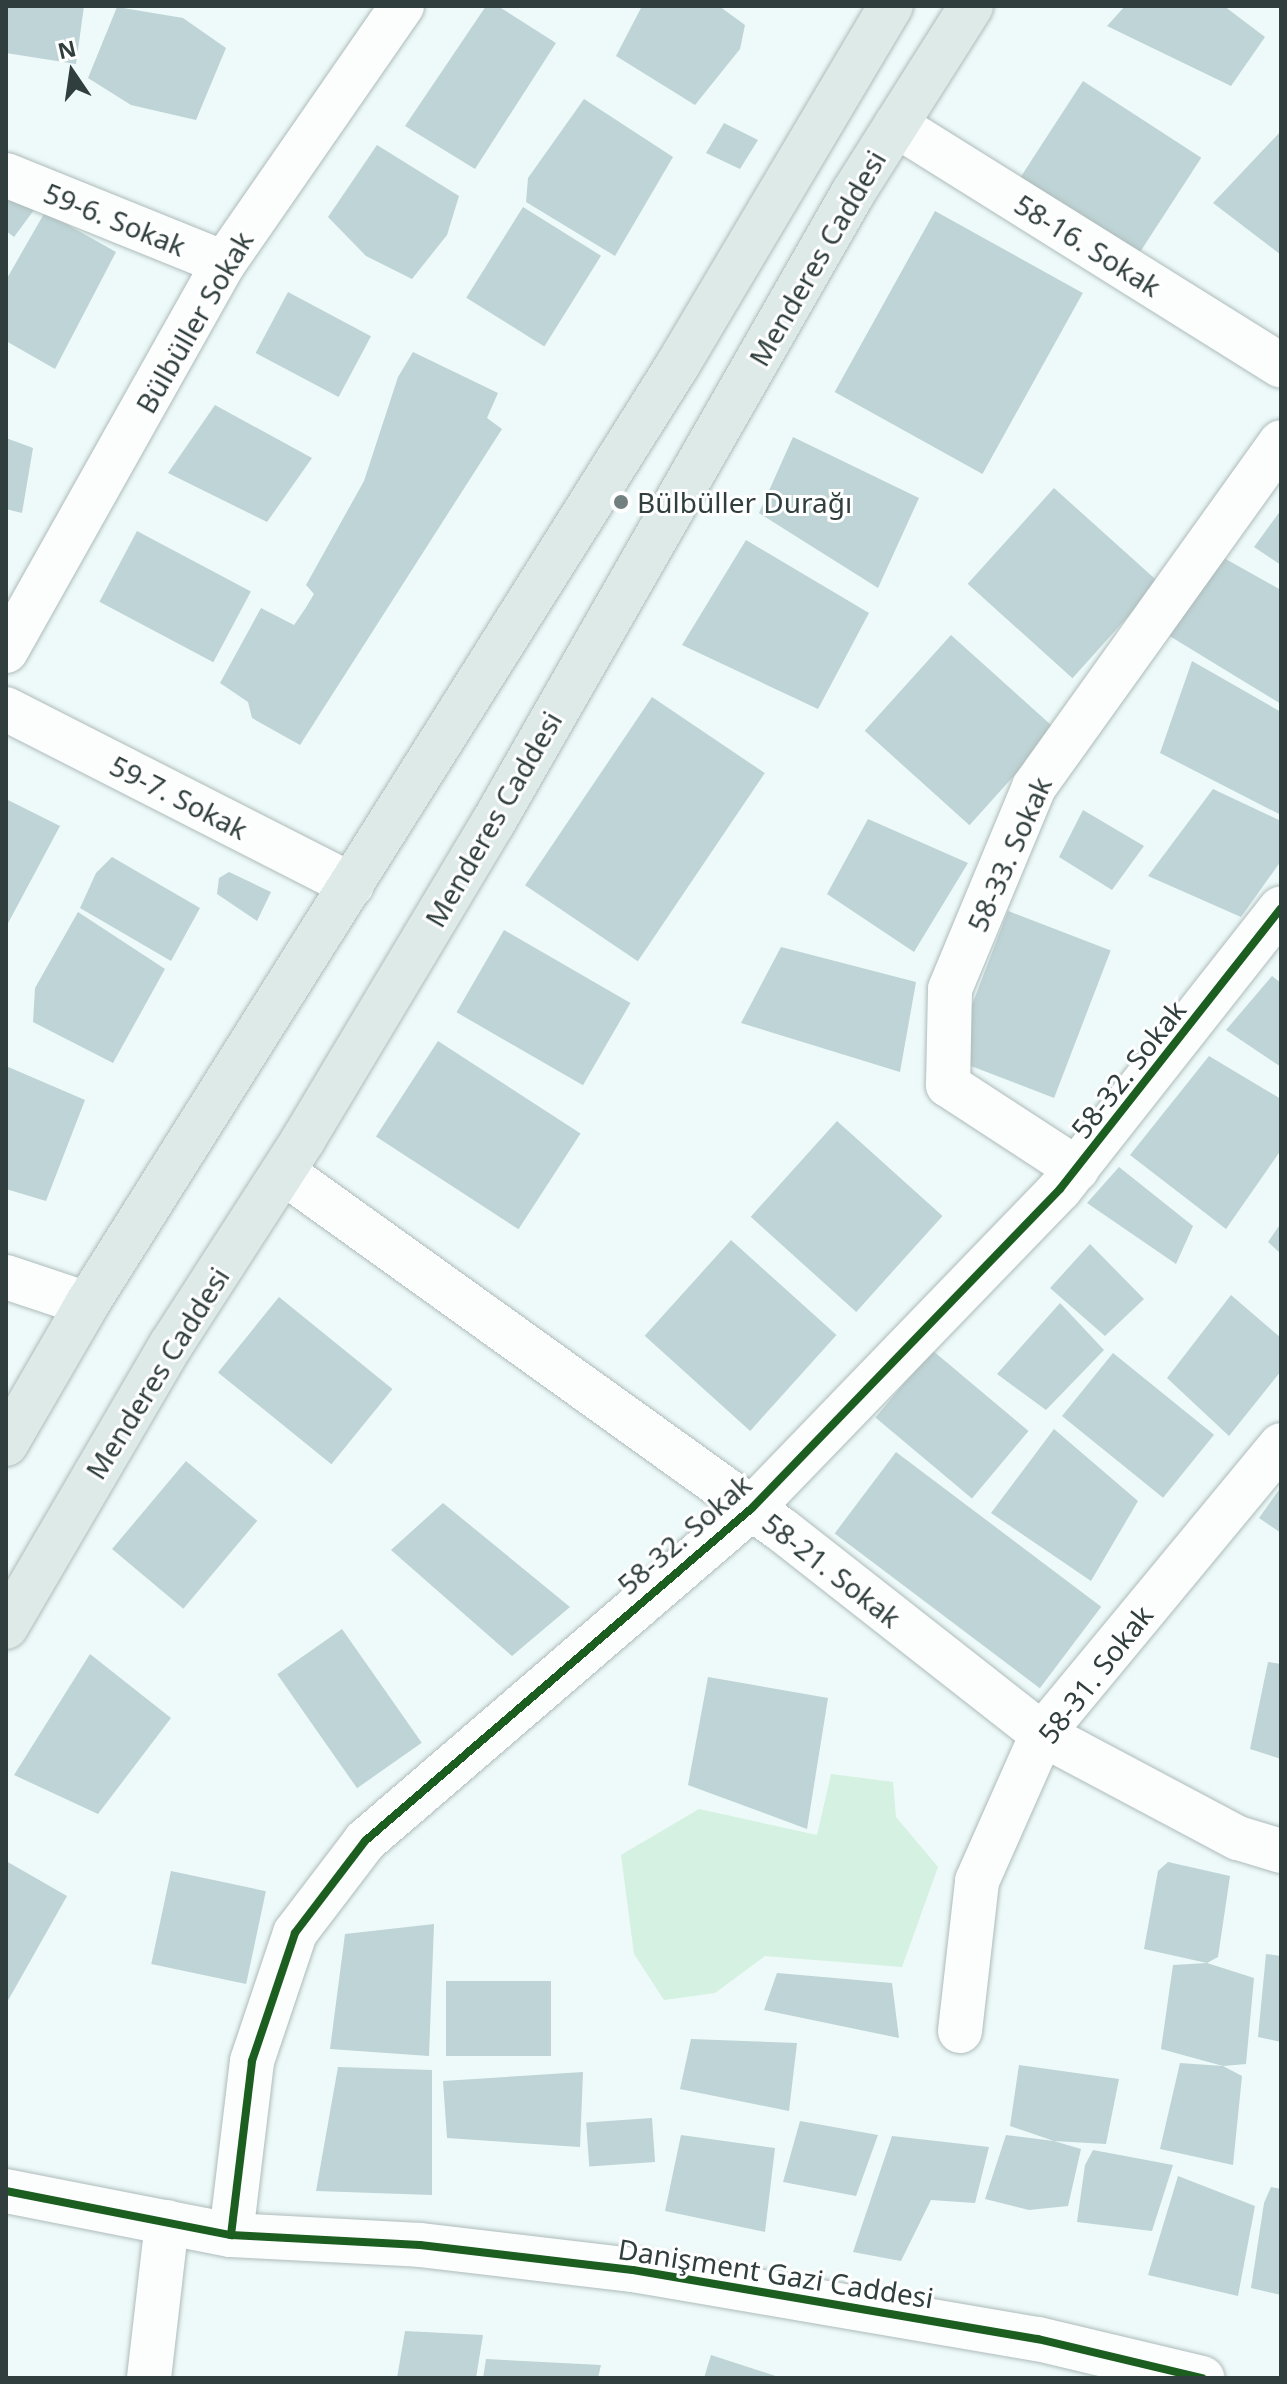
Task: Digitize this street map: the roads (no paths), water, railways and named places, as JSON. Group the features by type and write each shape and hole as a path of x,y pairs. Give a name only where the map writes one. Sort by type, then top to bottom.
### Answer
{"main road":[{"path":"6,1444 87,1304 669,379 891,6"},
{"name":"Menderes Caddesi","path":"6,1627 171,1345 283,1172 493,823 896,125 971,6"}],"street":[{"name":"Bülbüller Sokak","path":"6,651 224,263 402,6"},
{"name":"58-16. Sokak","path":"896,125 1281,366"},
{"name":"59-6. Sokak","path":"6,175 224,263"},
{"name":"58-33. Sokak","path":"1077,1169 948,1085 950,989 1034,787 1281,442"},
{"name":"59-7. Sokak","path":"6,709 352,885"},
{"name":"58-32. Sokak","path":"231,2235 252,2061 295,1933 365,1841 752,1508 1077,1169 1281,908"},
{"name":"58-21. Sokak","path":"283,1172 752,1508 1042,1734 1238,1838 1281,1851"},
{"path":"6,1277 87,1304"},
{"name":"58-31. Sokak","path":"960,2031 977,1881 1042,1734 1281,1445"},
{"name":"Danişment Gazi Caddesi","path":"6,2191 231,2235 420,2245 633,2270 1038,2339 1202,2378"},
{"path":"149,2378 167,2222"}],"place":[{"name":"Bülbüller Durağı","path":"621,502"}]}
